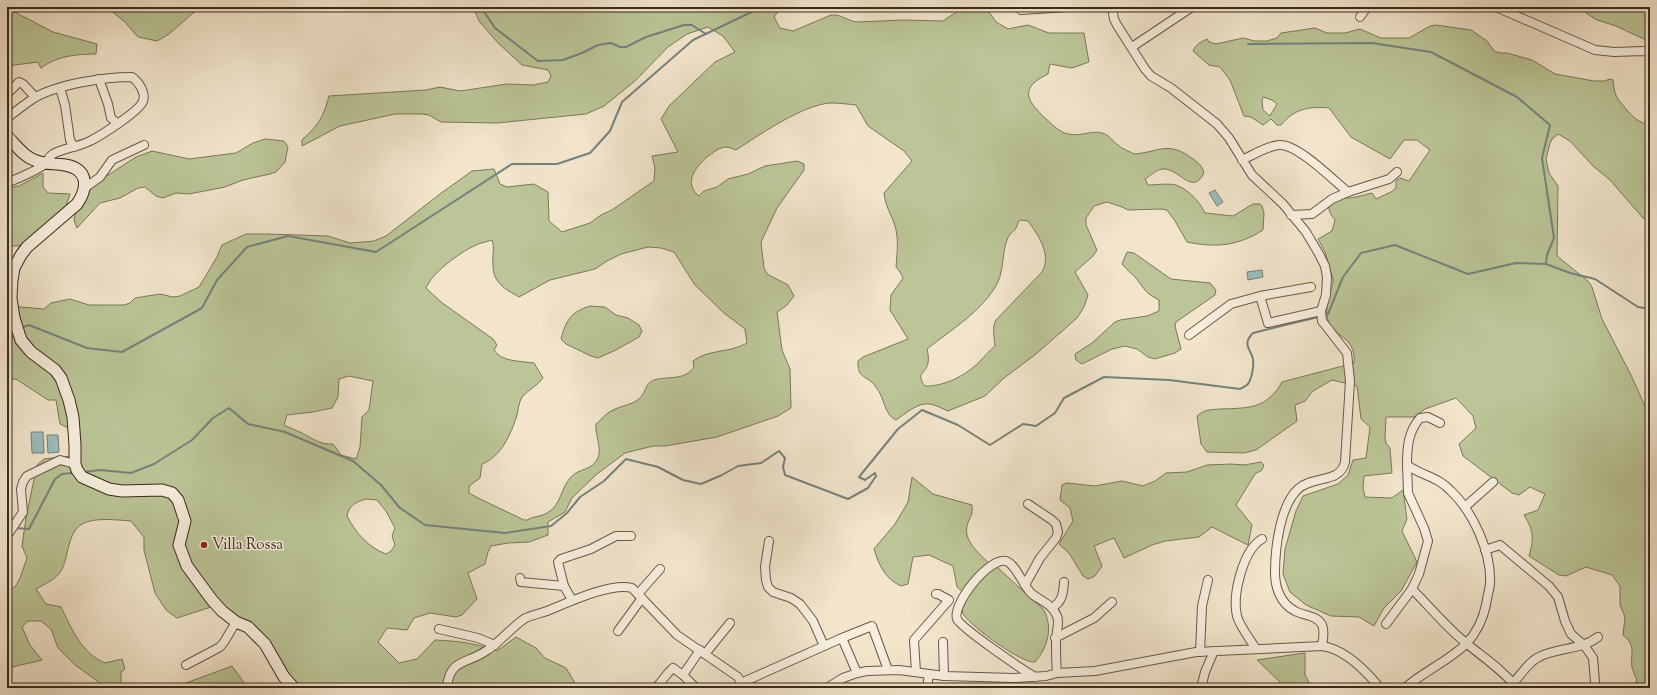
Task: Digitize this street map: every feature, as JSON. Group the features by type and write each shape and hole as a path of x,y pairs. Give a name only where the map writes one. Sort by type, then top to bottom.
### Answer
{"street":[{"path":"1021,10 1067,7"},
{"path":"1112,7 1114,19 1117,25 1151,76 1171,88 1217,124 1229,138 1252,175 1279,200 1306,232 1325,266 1327,277 1326,295 1322,316 1347,353 1350,381 1345,462 1344,468 1339,475 1305,484 1298,489 1288,502 1284,513 1278,542 1274,574 1278,591 1284,603 1295,611 1316,618 1320,621 1324,630 1322,646"},
{"path":"1132,47 1192,7"},
{"path":"1360,17 1367,7"},
{"path":"1496,7 1595,50 1614,52 1644,51 1650,53"},
{"path":"7,118 35,98 60,88 99,79 132,77 137,80 144,98 143,102 134,112 91,140 50,156 46,164 7,182"},
{"path":"99,79 108,104 111,118 117,123"},
{"path":"7,94 19,82 22,83 35,98"},
{"path":"60,88 65,105 70,140 74,147"},
{"path":"7,136 32,160 46,164 72,167 82,175 86,186 82,197 77,204 27,247 21,255 14,268 11,298 14,318 21,340 31,352 54,370 61,378 73,417 78,470"},
{"path":"1242,160 1273,146 1280,144 1289,146 1330,175 1348,192"},
{"path":"86,186 100,178 112,160 144,145"},
{"path":"1291,215 1300,216 1312,214 1332,199 1348,192 1389,179 1397,172"},
{"path":"1189,335 1230,304 1260,296 1311,287"},
{"path":"1260,296 1268,323 1322,316"},
{"path":"1386,624 1412,589 1419,574 1428,541 1424,528 1408,493 1406,465 1407,446 1417,421 1424,416 1440,423"},
{"path":"8,535 22,512 21,489 27,476 60,460 109,489 122,491 162,490 172,493 178,500 185,521 179,545 187,566 212,600 236,622 248,627 265,644 284,677 294,688"},
{"path":"1406,465 1419,473 1439,481 1451,490 1466,506 1477,528 1490,574 1489,594 1484,614 1475,633 1466,643 1415,679 1406,688"},
{"path":"1466,506 1493,482"},
{"path":"1025,585 1040,558 1056,538 1058,532 1058,528 1052,520 1028,504"},
{"path":"572,600 564,586 558,562 562,559 591,549 616,536 632,536"},
{"path":"1256,649 1238,617 1236,594 1242,569 1255,544 1262,539"},
{"path":"769,541 765,567 768,587 773,592 791,598 800,604 812,621 824,646"},
{"path":"1484,550 1500,545 1558,596 1565,621 1572,634 1584,645 1593,658 1596,682 1594,688"},
{"path":"1035,677 1019,667 957,620 956,614 958,606 968,590 988,567 996,562 1004,561 1011,564 1032,593 1052,608 1058,620 1056,638 1057,673"},
{"path":"618,631 640,596 660,569"},
{"path":"520,578 521,582 564,586"},
{"path":"1200,652 1202,606 1208,580"},
{"path":"1052,608 1060,601 1063,595 1064,582"},
{"path":"447,688 449,673 455,667 476,658 528,617 572,600 626,586 632,588 677,635 738,677 742,685 824,646 875,625 888,670"},
{"path":"1412,589 1431,610 1466,643 1483,655 1515,686 1530,663 1537,658 1584,645 1598,637"},
{"path":"936,594 950,600 958,606"},
{"path":"916,672 914,640 950,600"},
{"path":"1056,638 1094,618 1112,602"},
{"path":"186,665 220,647 236,622"},
{"path":"683,675 702,652 730,623"},
{"path":"440,629 478,638 494,645"},
{"path":"842,638 857,673"},
{"path":"943,642 944,676"},
{"path":"827,688 842,678 857,673 888,670 944,676 993,678 1035,677 1057,673 1119,668 1178,654 1322,646 1332,648 1349,659 1367,673 1380,688"},
{"path":"1200,688 1214,651"},
{"path":"656,688 672,669 675,669 683,675 696,688"},
{"path":"927,688 929,674"}],"green space":[{"path":"106,7 200,7 169,34 157,41 138,37 124,21"},
{"path":"473,7 781,7 774,17 780,28 793,31 831,15 857,22 903,20 943,21 964,7 979,7 989,12 996,22 1008,29 1028,25 1049,33 1084,33 1089,62 1072,68 1050,64 1048,74 1039,79 1029,89 1030,100 1039,112 1062,132 1072,135 1094,132 1102,133 1121,148 1134,154 1164,149 1177,150 1184,153 1197,162 1201,167 1204,173 1199,180 1190,182 1174,172 1162,169 1145,179 1148,185 1176,185 1193,196 1205,213 1233,216 1253,204 1260,204 1264,213 1263,230 1236,242 1217,245 1198,244 1187,242 1167,210 1128,210 1107,202 1094,206 1086,218 1086,225 1097,250 1093,256 1075,272 1088,295 1084,307 1077,318 1036,354 1004,378 985,396 948,411 937,406 925,404 921,405 912,409 896,420 889,414 879,391 873,383 859,371 858,361 863,357 908,339 890,310 891,295 903,278 896,267 897,236 884,193 912,161 904,151 868,126 856,105 831,103 808,109 782,121 736,150 726,147 716,150 698,166 692,176 691,181 694,191 699,196 704,191 717,187 728,179 748,174 765,166 797,161 804,164 804,170 777,208 761,242 764,268 767,274 788,285 794,296 786,306 777,312 782,350 790,369 791,408 778,416 717,437 665,446 653,446 625,453 597,474 572,498 565,512 548,522 548,535 529,542 508,543 491,546 485,564 468,573 477,599 462,615 456,617 430,613 414,618 407,630 387,628 378,642 399,663 417,659 435,640 466,643 497,651 516,637 536,648 545,658 566,668 578,688 285,688 261,645 252,635 232,620 211,607 177,618 166,610 155,593 144,550 144,537 131,521 113,520 93,520 82,524 77,528 71,539 64,565 59,574 36,589 46,604 61,607 78,640 83,647 97,659 105,663 122,659 125,669 121,672 121,682 118,688 107,688 75,665 58,648 51,629 41,621 28,621 22,627 30,645 42,660 15,666 7,670 7,590 15,587 27,558 22,546 37,465 44,459 71,456 72,430 60,424 56,400 48,400 16,379 7,380 7,343 13,338 7,322 9,306 44,309 51,303 70,299 89,305 124,305 130,303 135,298 160,294 173,297 180,296 199,287 217,257 222,245 246,234 328,236 350,243 374,241 386,236 472,171 494,169 500,184 507,187 534,184 548,192 549,221 562,232 590,223 601,215 612,210 654,181 655,168 652,156 678,152 661,119 669,106 715,62 735,52 723,36 708,27 687,34 668,47 635,81 604,106 586,114 497,123 441,122 429,115 395,114 340,126 302,146 302,140 313,129 325,110 329,96 426,90 440,87 460,91 507,84 533,85 548,82 551,76 548,70 522,65 498,43 479,21","holes":["1019,221 1028,221 1036,232 1042,245 1045,252 1045,265 1042,272 996,320 994,329 995,346 974,367 961,376 947,382 932,386 925,386 922,382 921,376 928,363 927,349 976,311 992,292 1000,277 1005,245 1010,234 1014,231","492,240 495,276 501,285 519,297 550,280 595,269 621,254 648,247 661,248 674,252 695,285 724,313 745,329 747,343 699,357 693,361 694,367 686,374 681,376 651,381 639,399 608,413 596,424 599,454 595,462 571,477 552,510 545,514 524,520 469,493 469,486 480,478 482,464 495,456 504,444 515,422 522,397 543,378 534,363 506,359 497,354 494,350 497,345 493,339 441,302 426,288 429,282 440,270 454,258 476,245","349,376 373,381 369,410 362,417 360,447 356,459 341,455 333,444 320,442 284,425 287,415 332,408 338,397 339,379","366,499 377,500 386,511 395,528 392,536 395,545 391,551 386,554 374,548 368,544 354,528 347,516 349,509 356,503"]},
{"path":"1586,7 1650,7 1650,42 1616,26 1597,20 1586,13"},
{"path":"7,8 53,32 97,44 96,54 67,56 53,61 41,68 38,62 7,66"},
{"path":"1436,25 1471,30 1487,41 1494,51 1532,60 1555,74 1594,81 1613,80 1616,96 1628,112 1643,123 1646,124 1650,122 1650,221 1643,218 1610,180 1593,166 1570,141 1558,134 1550,143 1546,159 1549,173 1558,186 1557,256 1588,281 1592,287 1602,319 1631,375 1650,417 1650,688 1632,688 1637,680 1632,667 1631,646 1623,635 1625,617 1620,605 1620,586 1612,575 1586,567 1566,576 1559,575 1529,556 1532,544 1532,535 1530,526 1524,515 1538,510 1545,494 1530,487 1519,495 1512,493 1463,456 1459,444 1476,428 1473,416 1456,398 1425,409 1414,417 1386,417 1385,437 1386,443 1390,448 1392,473 1364,476 1363,488 1365,497 1392,498 1403,490 1407,519 1402,531 1417,562 1401,591 1384,608 1374,626 1359,617 1331,616 1306,605 1290,592 1283,574 1285,549 1296,511 1303,496 1338,484 1348,475 1353,460 1366,458 1370,427 1361,419 1357,386 1332,380 1313,391 1305,401 1295,405 1297,421 1256,450 1244,453 1207,452 1201,444 1197,416 1203,412 1256,405 1270,397 1282,382 1354,363 1352,347 1335,331 1327,316 1327,306 1333,279 1325,252 1318,239 1332,231 1335,220 1330,213 1330,204 1334,201 1372,193 1376,199 1391,192 1396,188 1396,181 1400,178 1409,181 1430,150 1417,140 1404,140 1390,159 1351,137 1329,108 1308,108 1291,115 1281,125 1277,125 1271,119 1263,125 1251,117 1244,116 1230,80 1220,67 1209,65 1193,51 1194,49 1207,39 1209,42 1216,44 1243,38 1255,41 1267,41 1277,38 1281,33 1315,28 1327,33 1345,33 1360,29 1381,38 1409,38 1430,26","holes":["1263,97 1272,100 1277,104 1270,116 1263,110 1262,100"]},
{"path":"265,139 284,141 288,147 285,162 276,172 243,180 225,187 189,194 176,193 163,198 156,196 145,187 138,188 120,198 100,203 77,228 74,220 77,205 85,190 136,157 152,151 189,159 236,153 253,143"},
{"path":"43,173 43,187 48,193 70,194 66,206 35,240 18,246 7,246 7,188 19,186"},
{"path":"1127,252 1134,253 1171,279 1210,283 1216,290 1215,295 1176,322 1175,326 1181,349 1175,353 1155,359 1148,357 1137,349 1125,346 1112,349 1082,364 1076,360 1075,354 1092,343 1115,322 1147,316 1159,311 1159,300 1150,295 1122,264"},
{"path":"590,306 605,307 616,315 628,318 639,325 642,331 639,337 598,358 566,344 561,339 567,322 578,311"},
{"path":"1261,462 1264,465 1262,470 1255,474 1236,505 1252,525 1248,545 1212,527 1199,537 1165,541 1152,545 1124,558 1114,538 1094,546 1102,566 1095,576 1088,579 1083,576 1069,553 1059,544 1073,521 1070,508 1060,500 1062,485 1067,483 1095,486 1122,481 1143,486 1155,481 1166,473 1187,472 1207,465 1244,465"},
{"path":"912,477 933,494 972,505 972,514 967,526 967,532 968,538 975,549 993,567 998,568 1044,610 1047,617 1049,630 1048,637 1043,650 1035,662 1029,661 1009,651 969,621 962,612 961,607 968,596 957,587 953,566 929,555 913,557 908,584 901,586 891,580 883,571 874,549 895,524 908,502"},
{"path":"1305,653 1305,675 1312,688 1278,688 1280,682 1257,660"},
{"path":"232,666 248,688 175,687"}],"water":[{"path":"1215,190 1223,202 1217,206 1209,193"},
{"path":"1262,270 1263,277 1248,280 1247,272"},
{"path":"31,432 43,432 44,453 32,453"},
{"path":"47,435 58,435 59,452 48,453"}],"waterway":[{"path":"481,7 495,28 538,61 563,60 598,45 611,43 620,47 626,47 646,37 684,25 692,25 706,34"},
{"path":"21,328 29,325 87,348 122,352 202,308 217,280 247,247 288,236 376,252 512,164 557,164 590,153 610,131 622,102 693,40 762,7"},
{"path":"1248,44 1372,43 1431,52 1517,97 1550,125 1542,158 1554,238 1547,255 1546,263"},
{"path":"1323,316 1328,314 1343,277 1361,253 1395,245 1468,274 1516,263 1546,264 1570,273 1595,279 1638,307 1650,309"},
{"path":"84,472 100,470 131,473 154,464 192,440 213,418 229,408 248,424 285,432 353,461 381,485 400,508 425,525 505,533 551,526 567,513 580,497 604,481 626,459 658,467 683,480 701,484 738,466 761,463 779,451 785,458 783,467 785,475 848,499 868,488 876,476 875,473 865,480 859,477 898,429 922,410 958,425 990,445 1023,424 1036,426 1055,413 1064,398 1104,377 1169,380 1240,389 1248,384 1252,375 1253,359 1247,343 1253,333 1318,317"},
{"path":"7,333 13,331"},
{"path":"15,528 29,529 55,479 62,474 73,473"}],"place":[{"name":"Villa Rossa","path":"204,545"}]}
